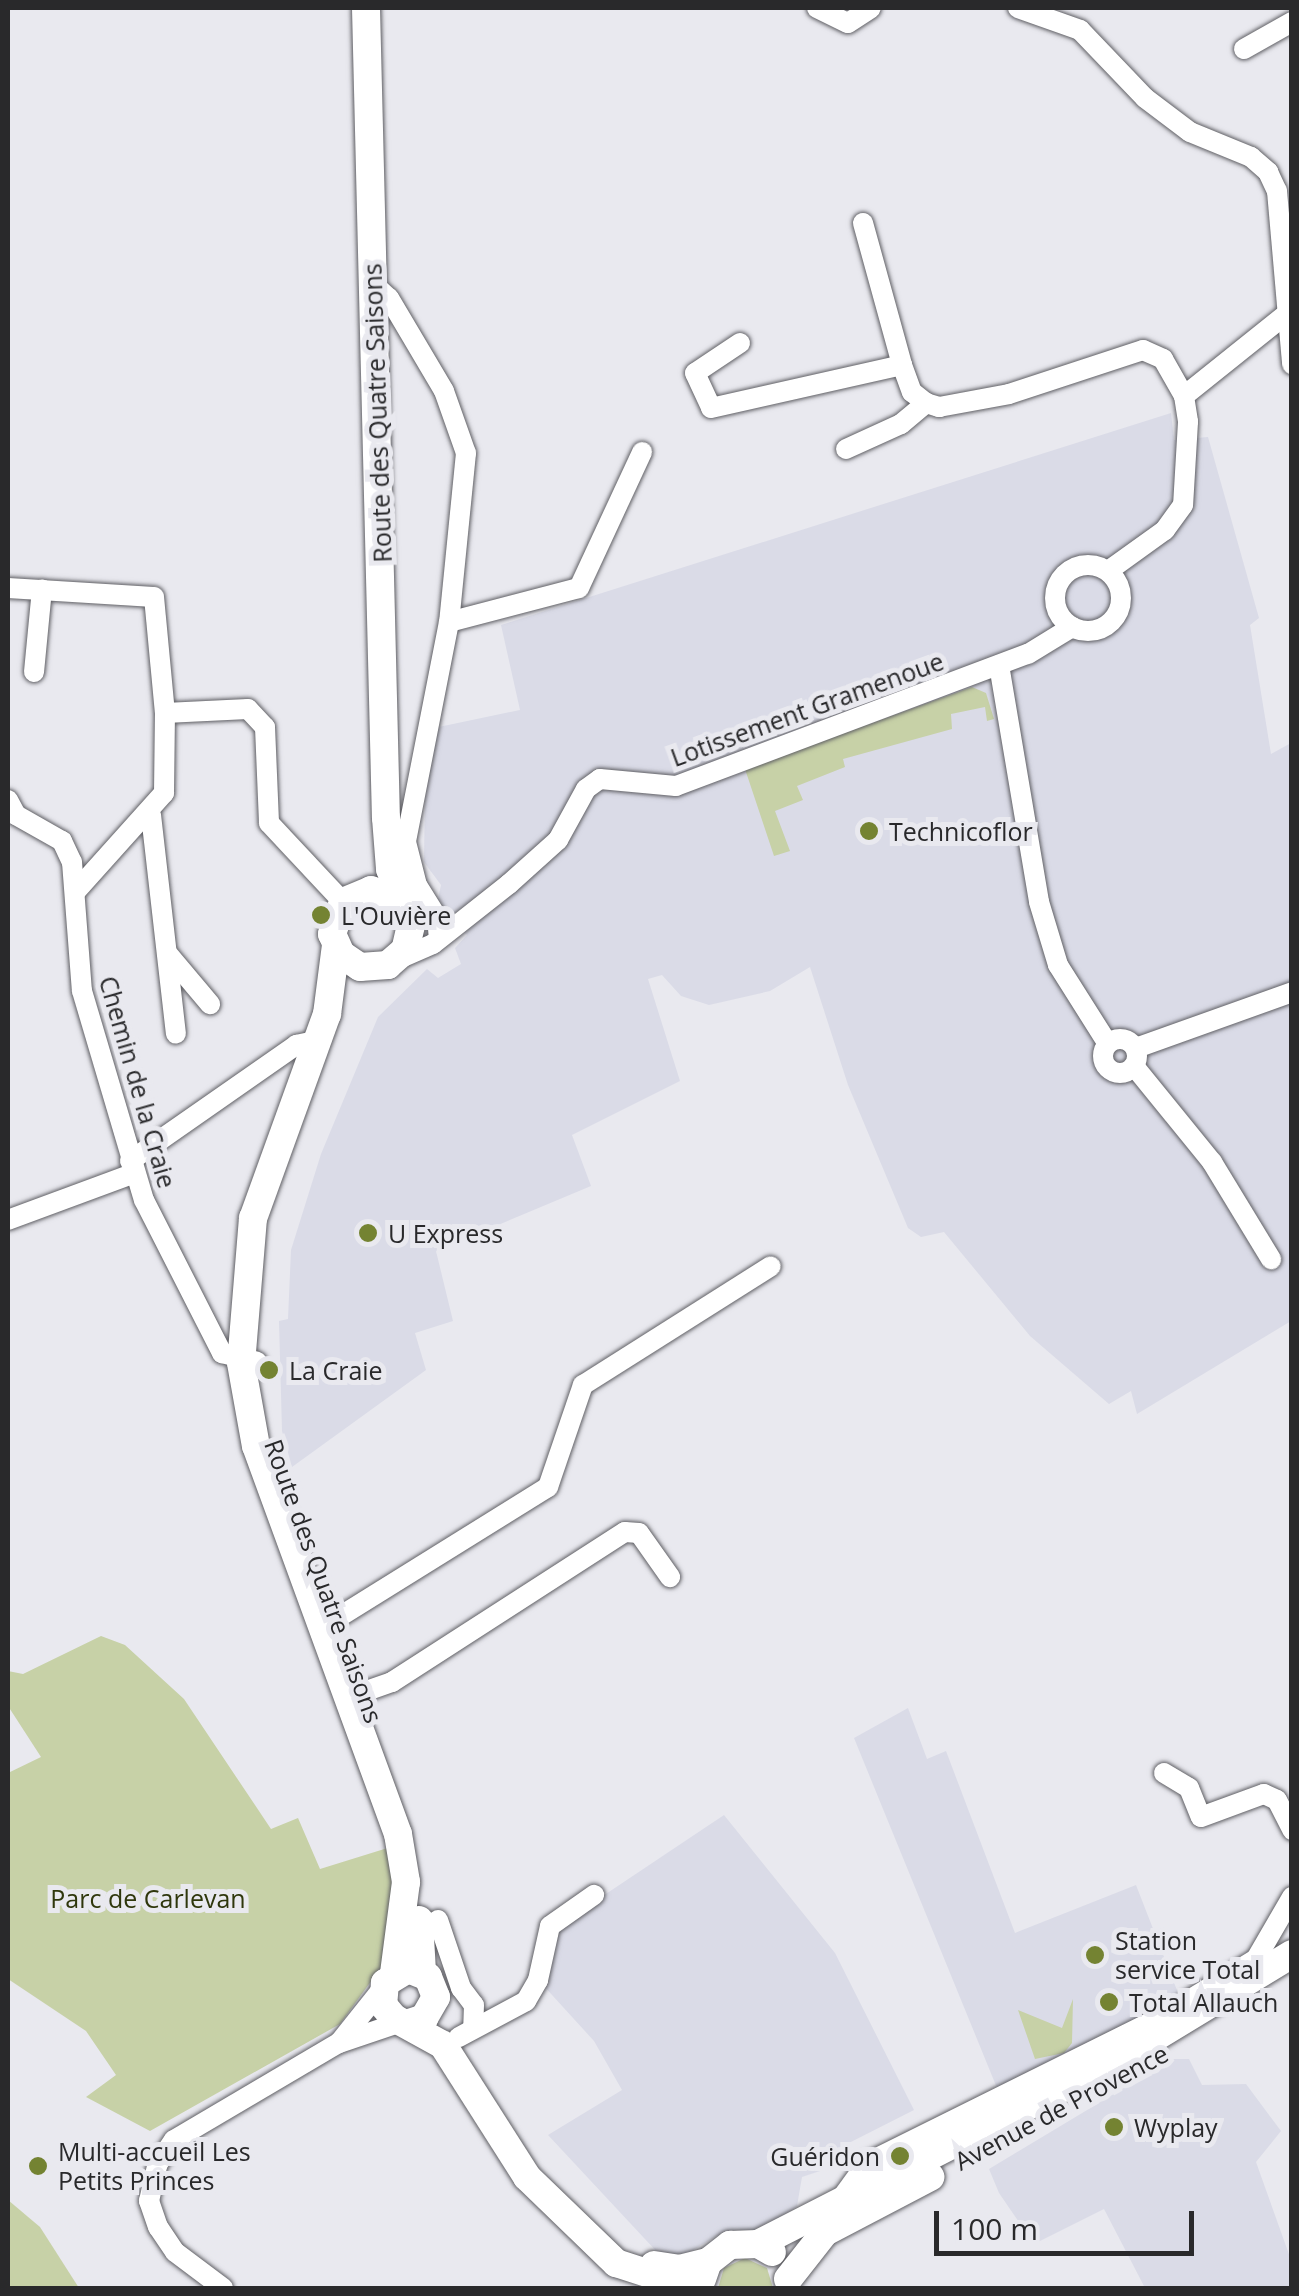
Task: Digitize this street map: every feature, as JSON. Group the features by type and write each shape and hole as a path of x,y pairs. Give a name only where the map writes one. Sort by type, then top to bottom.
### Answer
{"main road":[{"name":"Route des Quatre Saisons","path":"249,1362 259,1263 276,1192 348,998 384,964 405,913 386,818 366,8"},
{"name":"Route des Quatre Saisons","path":"386,818 352,897 333,922 333,992 253,1218 242,1334 249,1362 256,1446 359,1694 418,1854 422,1972"},
{"path":"352,897 382,891 405,913"},
{"path":"336,945 350,962 384,964"},
{"name":"Route des Quatre Saisons","path":"359,1694 404,1858 404,1916 388,1981"},
{"name":"Avenue de Provence","path":"436,1998 466,2032 512,2134 584,2216 660,2267 704,2275 730,2244 758,2244 1116,2061 1292,1954"},
{"path":"405,2022 430,2012 436,1998 422,1972 388,1981 388,2013 443,2045 527,2177 574,2228 630,2271 692,2288"},
{"name":"Avenue de Provence","path":"789,2284 825,2232 1123,2076 1292,1974"},
{"path":"758,2244 778,2257 789,2284"}],"street":[{"path":"816,8 848,23 871,8"},
{"path":"1018,8 1046,11 1080,30 1145,98 1190,132 1251,156 1268,172 1277,191 1284,316 1292,364"},
{"path":"1244,49 1292,22"},
{"path":"863,224 902,365 912,392 926,403 939,407 1008,394 1143,350 1163,359 1184,396 1189,455 1183,505 1165,530 1108,572 1088,565 1060,580 1055,601 1072,628"},
{"path":"371,282 388,298 444,392 466,453 448,622 406,842 417,885 438,916 439,938"},
{"path":"1184,396 1284,316"},
{"path":"740,343 695,374 711,408 902,365"},
{"path":"846,449 901,424 926,403"},
{"path":"448,622 578,588 642,452"},
{"name":"Lotissement Gramenoue","path":"384,964 439,938 558,840 586,789 600,779 676,786 998,665 1072,628 1101,630 1117,616 1120,587 1108,572"},
{"path":"8,588 154,597 165,712 164,793 151,815 76,891"},
{"path":"34,672 33,630 42,590"},
{"path":"998,665 1048,934 1079,1006 1108,1044"},
{"path":"165,712 248,708 260,716 269,823 352,897"},
{"name":"Chemin de la Craie","path":"10,811 62,841 76,891 82,991 132,1167 222,1353 249,1362"},
{"path":"151,815 176,1034"},
{"path":"405,913 439,938"},
{"path":"166,954 210,1004"},
{"path":"1271,1259 1212,1162 1135,1057 1119,1038 1108,1044 1103,1056 1109,1069 1122,1073 1135,1057 1292,992"},
{"path":"8,1220 132,1167 296,1044 317,1045"},
{"path":"330,1624 548,1486 583,1385 771,1266"},
{"path":"212,1333 242,1334"},
{"path":"359,1694 625,1532 639,1532 670,1577"},
{"path":"1164,1774 1189,1788 1201,1818 1264,1794 1277,1800 1292,1830"},
{"path":"466,2032 526,2001 538,1980 550,1926 594,1895"},
{"name":"Avenue de Provence","path":"840,2200 867,2162 1162,2016 1256,1959 1292,1897"},
{"path":"438,1920 460,1988 474,2005 466,2032"},
{"path":"339,2043 388,1981"},
{"path":"224,2288 174,2252 158,2227 149,2201 156,2164 174,2140 339,2043 405,2022"}],"shaded area":[{"path":"1171,413 1174,440 1208,437 1259,618 1250,625 1271,754 1291,743 1291,1321 1137,1414 1131,1391 1109,1404 1030,1336 944,1232 921,1237 908,1228 848,1085 810,967 770,991 709,1005 681,996 662,975 648,979 680,1081 572,1135 591,1186 436,1251 453,1321 415,1333 426,1370 292,1467 282,1431 279,1321 288,1319 291,1250 321,1154 378,1017 427,969 438,978 461,964 455,948 467,935 436,909 441,885 424,862 425,792 434,728 520,710 501,625"},
{"path":"908,1708 927,1759 946,1751 1015,1933 1136,1885 1180,1998 997,2088 854,1738"},
{"path":"724,1815 835,1953 914,2110 839,2148 841,2164 802,2177 797,2206 767,2229 723,2232 683,2256 658,2253 548,2135 622,2090 594,2041 542,1984 552,1930"},
{"path":"1172,2059 1189,2059 1202,2085 1246,2084 1281,2131 1256,2162 1291,2260 1291,2288 1145,2288 1104,2209 1034,2244 999,2193 989,2169"}],"green space":[{"path":"972,687 986,693 994,719 987,721 985,707 951,714 952,729 843,759 845,767 797,786 803,800 775,811 790,851 774,856 745,769"},
{"name":"Parc de Carlevan","path":"101,1636 125,1645 184,1699 271,1829 298,1818 320,1869 394,1846 399,1876 385,1962 340,2024 150,2131 86,2097 116,2075 86,2031 8,1979 8,1773 41,1757 8,1706 8,1671 23,1674"},
{"path":"1073,1999 1072,2043 1064,2053 1035,2059 1018,2010 1062,2028"},
{"path":"8,2200 40,2227 79,2288 8,2288"},
{"path":"745,2258 767,2268 773,2288 718,2288 724,2268"}],"place":[{"name":"Technicoflor","path":"869,831"},
{"name":"L'Ouvière","path":"321,915"},
{"name":"U Express","path":"368,1233"},
{"name":"La Craie","path":"269,1370"},
{"name":"Station service Total","path":"1095,1955"},
{"name":"Total Allauch","path":"1109,2002"},
{"name":"Wyplay","path":"1114,2127"},
{"name":"Guéridon","path":"900,2156"},
{"name":"Multi-accueil Les Petits Princes","path":"38,2166"}]}
